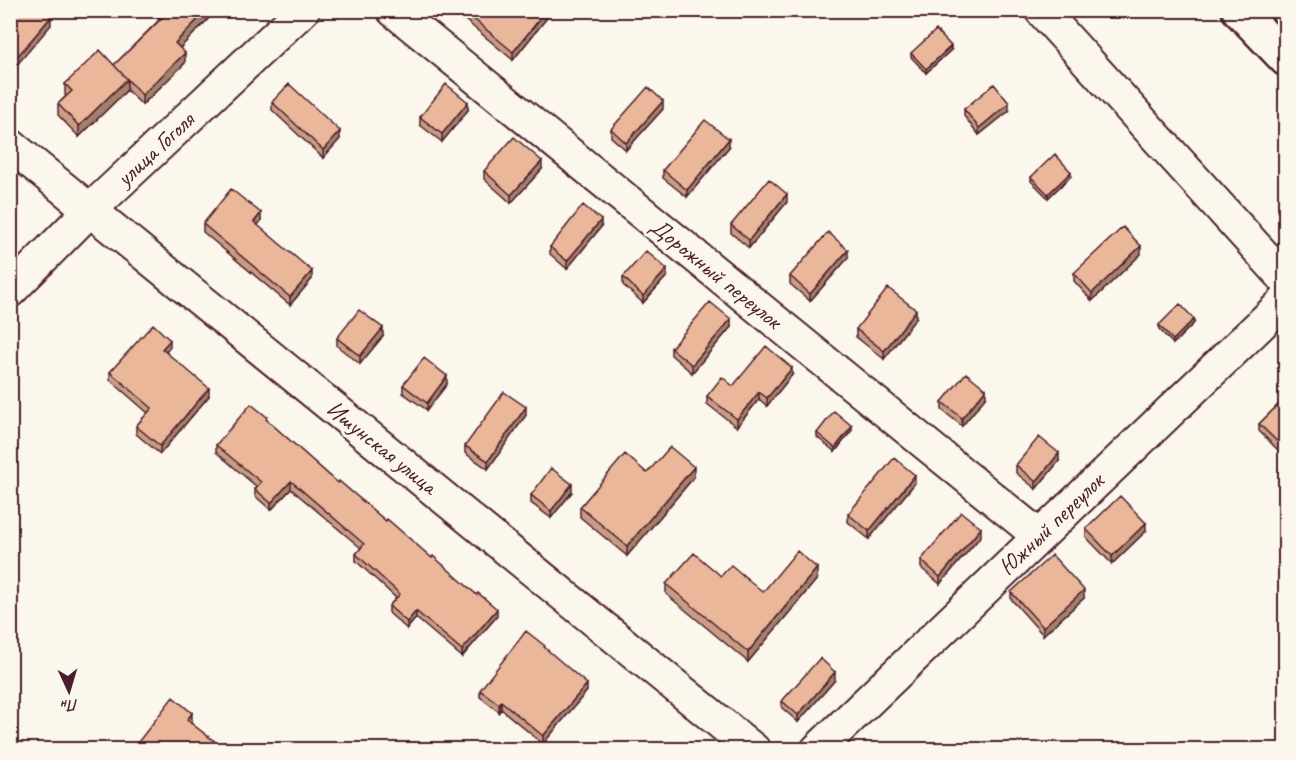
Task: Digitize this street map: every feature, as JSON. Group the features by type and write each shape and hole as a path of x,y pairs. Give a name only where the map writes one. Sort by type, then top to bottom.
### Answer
{"highway":[{"path":"1239,10 1286,59"}],"street":[{"name":"улица Гоголя","path":"10,291 90,210 303,10"},
{"name":"Дорожный переулок","path":"393,10 1039,536"},
{"path":"1041,10 1286,280"},
{"name":"Ишунская улица","path":"10,145 754,750"},
{"name":"Южный переулок","path":"817,750 1286,300"}],"building":[{"path":"10,10 43,10 51,17 10,65"},
{"path":"162,10 207,10 175,43 185,53 142,95 114,65 166,14"},
{"path":"463,10 547,10 513,52"},
{"path":"936,30 951,46 926,69 911,53"},
{"path":"100,50 127,79 79,126 58,104 72,91 65,84"},
{"path":"289,84 340,131 323,150 272,102"},
{"path":"446,84 468,102 442,134 420,117"},
{"path":"994,84 1009,103 979,128 964,109"},
{"path":"648,87 663,101 626,143 611,129"},
{"path":"705,120 729,139 687,190 663,170"},
{"path":"514,137 542,161 511,195 484,171"},
{"path":"1055,154 1071,172 1048,194 1031,177"},
{"path":"769,179 787,194 749,240 731,225"},
{"path":"231,189 261,213 254,222 312,271 290,297 203,224"},
{"path":"583,205 601,220 567,261 550,247"},
{"path":"1123,227 1141,246 1092,293 1074,273"},
{"path":"828,232 848,250 810,294 790,276"},
{"path":"646,251 667,269 643,296 623,277"},
{"path":"888,288 916,310 884,351 856,329"},
{"path":"710,302 731,319 692,365 671,348"},
{"path":"1180,304 1194,319 1173,340 1159,325"},
{"path":"359,310 383,328 360,356 337,338"},
{"path":"153,324 170,340 162,349 209,388 160,446 136,426 152,408 110,372"},
{"path":"766,346 792,368 767,398 759,392 737,419 707,396 722,377 733,386"},
{"path":"424,358 447,376 427,403 403,385"},
{"path":"966,373 986,389 962,418 942,402"},
{"path":"504,392 526,407 488,461 465,446"},
{"path":"1285,398 1286,441 1281,445 1259,424"},
{"path":"251,404 338,483 339,481 497,609 462,650 416,611 407,622 389,606 400,594 356,554 364,544 291,481 271,503 255,489 261,482 216,445"},
{"path":"834,411 852,426 835,448 817,433"},
{"path":"1039,437 1059,453 1036,482 1016,465"},
{"path":"670,447 694,467 627,546 580,507 625,454 647,473"},
{"path":"894,458 915,475 869,531 848,514"},
{"path":"551,468 572,484 551,511 531,495"},
{"path":"1120,496 1146,523 1112,556 1086,529"},
{"path":"961,512 981,528 940,577 921,560"},
{"path":"797,551 817,568 748,652 666,584 694,553 721,576 731,565 763,592"},
{"path":"1052,555 1084,590 1043,627 1011,592"},
{"path":"526,631 587,684 543,736 501,701 499,704 480,690"},
{"path":"820,658 835,672 798,715 782,701"},
{"path":"173,697 192,713 187,720 214,741 207,750 132,750"}]}
